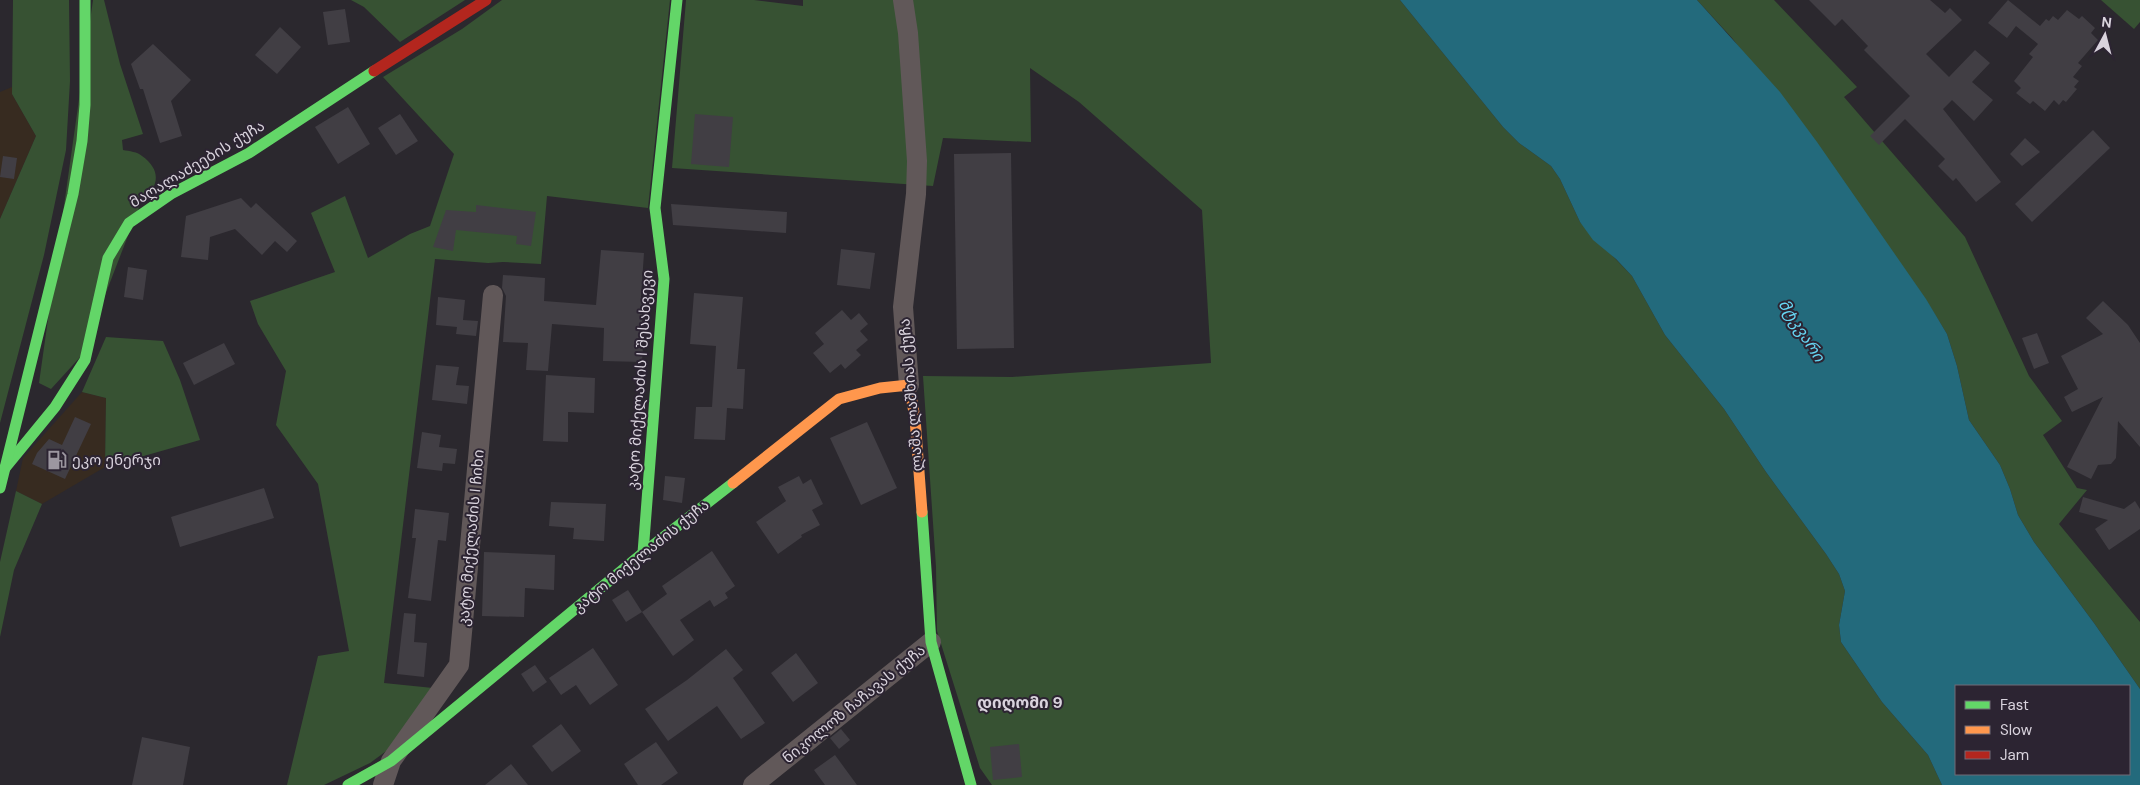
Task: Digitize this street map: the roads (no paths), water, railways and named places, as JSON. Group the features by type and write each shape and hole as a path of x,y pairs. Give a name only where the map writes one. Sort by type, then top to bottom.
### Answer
{"main road":[{"path":"0,488 73,194 82,141 85,105 85,0"},
{"name":"მაღალაძეების ქუჩა","path":"5,468 55,407 85,360 108,258 130,222 171,194 249,153 344,89 441,30 486,0"},
{"name":"კატო მიქელაძის I შესახვევი","path":"643,553 664,279 655,208 677,0"},
{"name":"კატო მიქელაძის ქუჩა","path":"348,785 391,761 643,553 838,399 880,388 909,385"},
{"name":"ლაშა ლაშხიას ქუჩა","path":"909,385 915,418 931,642 971,785"}],"street":[{"name":"ლაშა ლაშხიას ქუჩა","path":"903,0 908,33 917,161 916,194 903,307 909,385"},
{"name":"კატო მიქელაძის I ჩიხი","path":"391,761 459,665 493,295"},
{"name":"ნიკოლოზ ჩაჩავას ქუჩა","path":"752,785 931,642"},
{"path":"383,785 391,761"}],"water":[{"name":"მტკვარი","path":"1400,0 1697,0 1780,92 1926,299 1947,334 1957,366 1969,420 2000,465 2018,515 2034,542 2140,689 2140,785 1942,785 1928,755 1882,702 1841,642 1839,625 1845,591 1839,574 1826,554 1766,472 1724,409 1665,335 1632,276 1616,259 1593,240 1580,222 1560,179 1551,166 1519,143 1503,127"}],"place":[{"name":"ეკო ენერჯი","path":"57,460"}],"district":[{"name":"დიღომი 9","path":"1020,702"}]}
